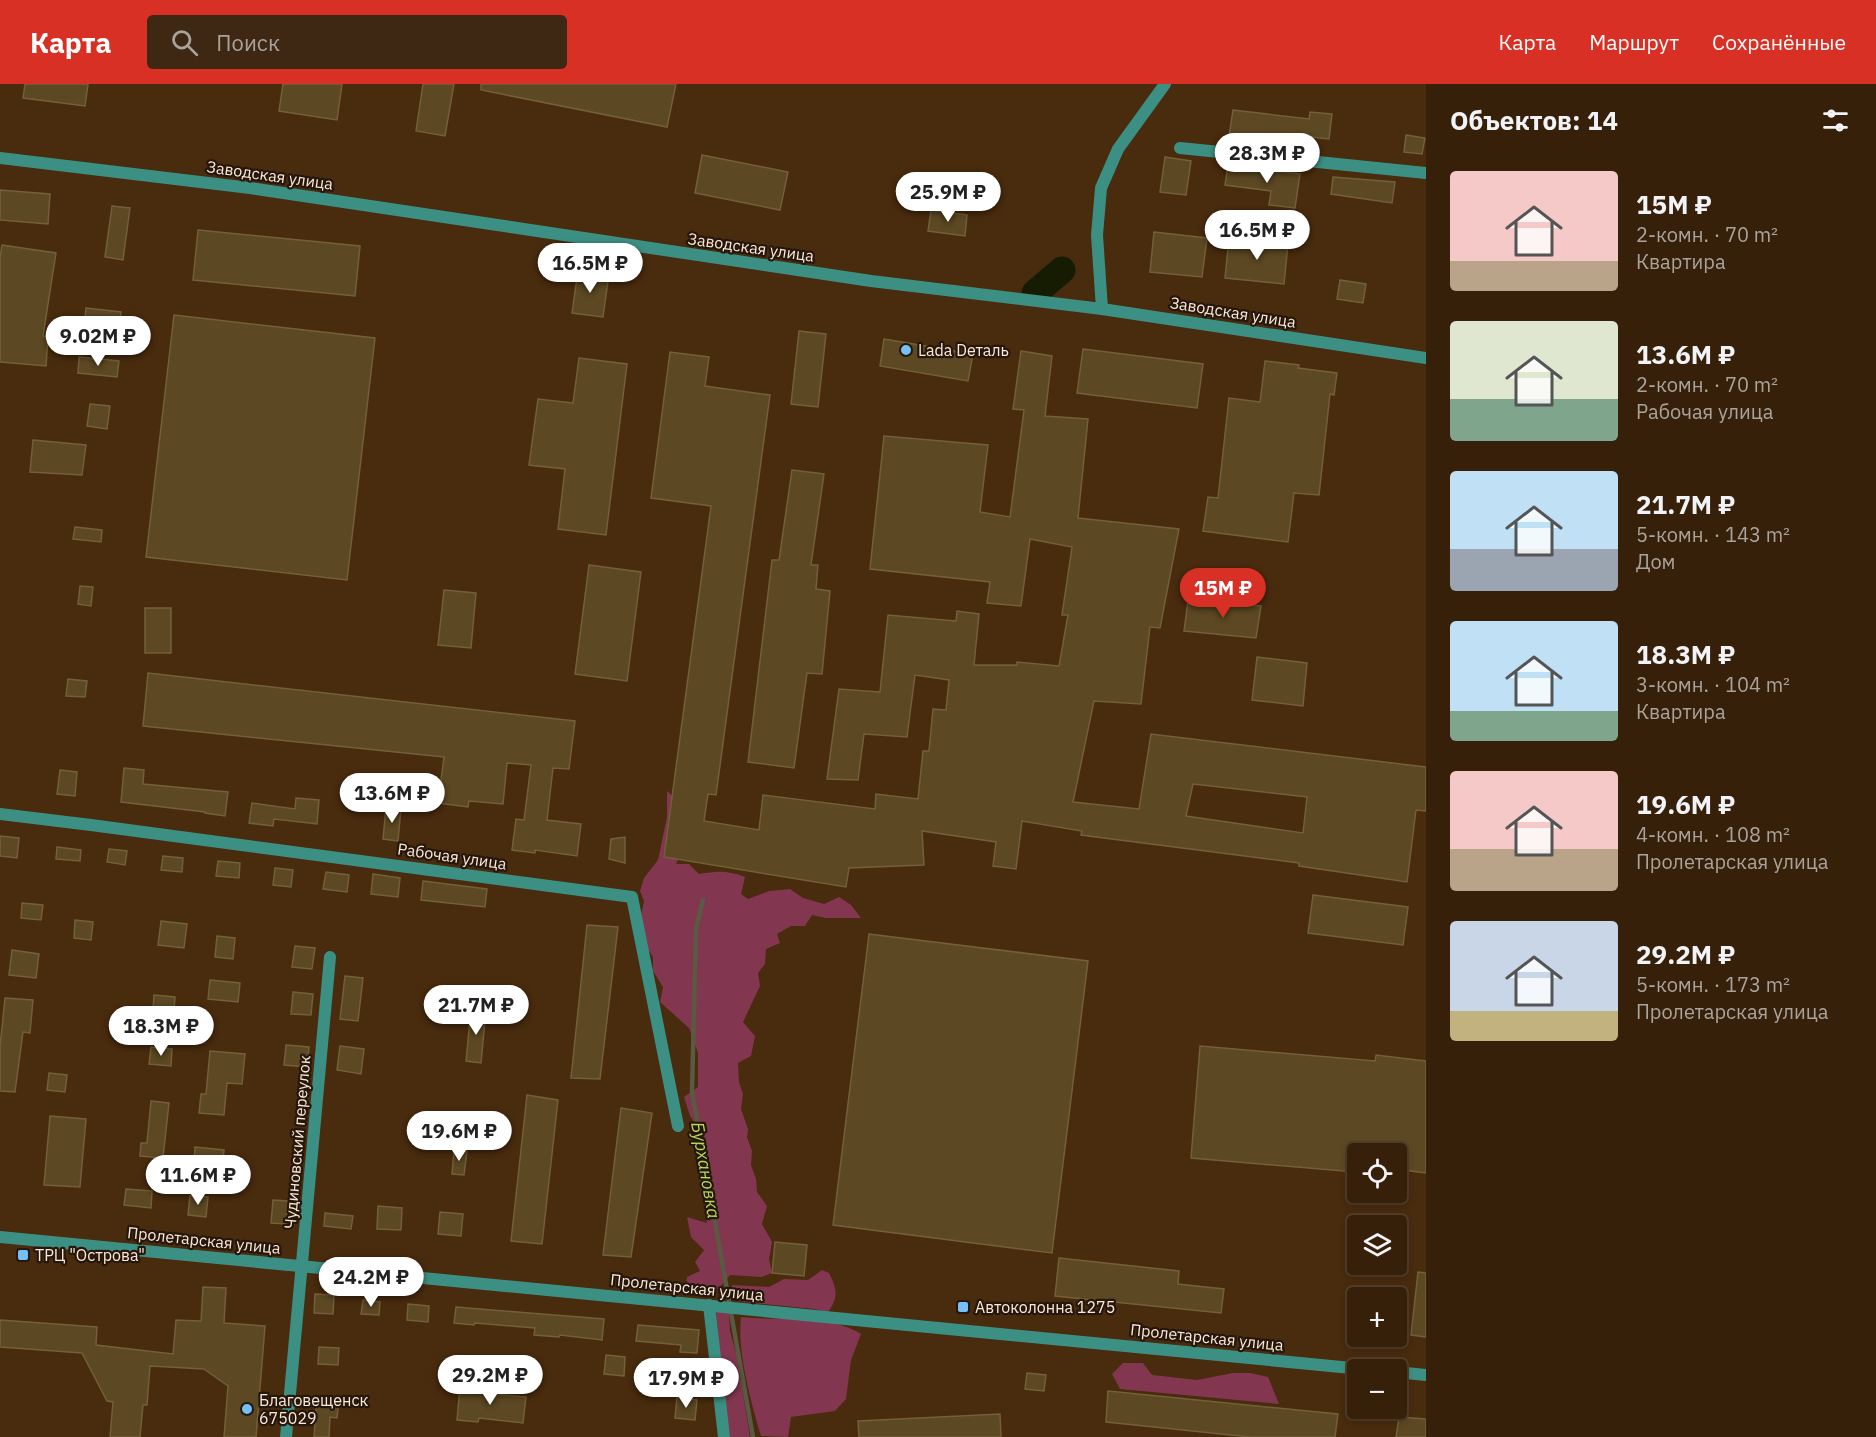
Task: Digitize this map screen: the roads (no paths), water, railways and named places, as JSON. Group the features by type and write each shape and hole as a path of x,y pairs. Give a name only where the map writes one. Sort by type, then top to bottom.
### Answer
{"street":[{"path":"1102,309 1097,236 1101,188 1118,149 1165,84"},
{"path":"1180,148 1426,173"},
{"name":"Заводская улица","path":"0,158 250,188 871,281 1102,309 1426,358"},
{"name":"Рабочая улица","path":"0,814 632,897 678,1126"},
{"name":"Чудиновский переулок","path":"286,1437 330,957"},
{"name":"Пролетарская улица","path":"0,1236 1347,1368"},
{"path":"709,1305 724,1437"},
{"path":"1407,1373 1426,1375"}],"waterway":[{"name":"Бурхановка","path":"1035,293 1062,270"},
{"name":"Бурхановка","path":"703,900 696,928 692,1092 753,1437"}],"place":[{"name":"Lada Dеталь","path":"906,350"},
{"name":"ТРЦ \"Острова\"","path":"23,1255"},
{"name":"Автоколонна 1275","path":"963,1307"},
{"name":"Благовещенск 675029","path":"247,1409"}]}
